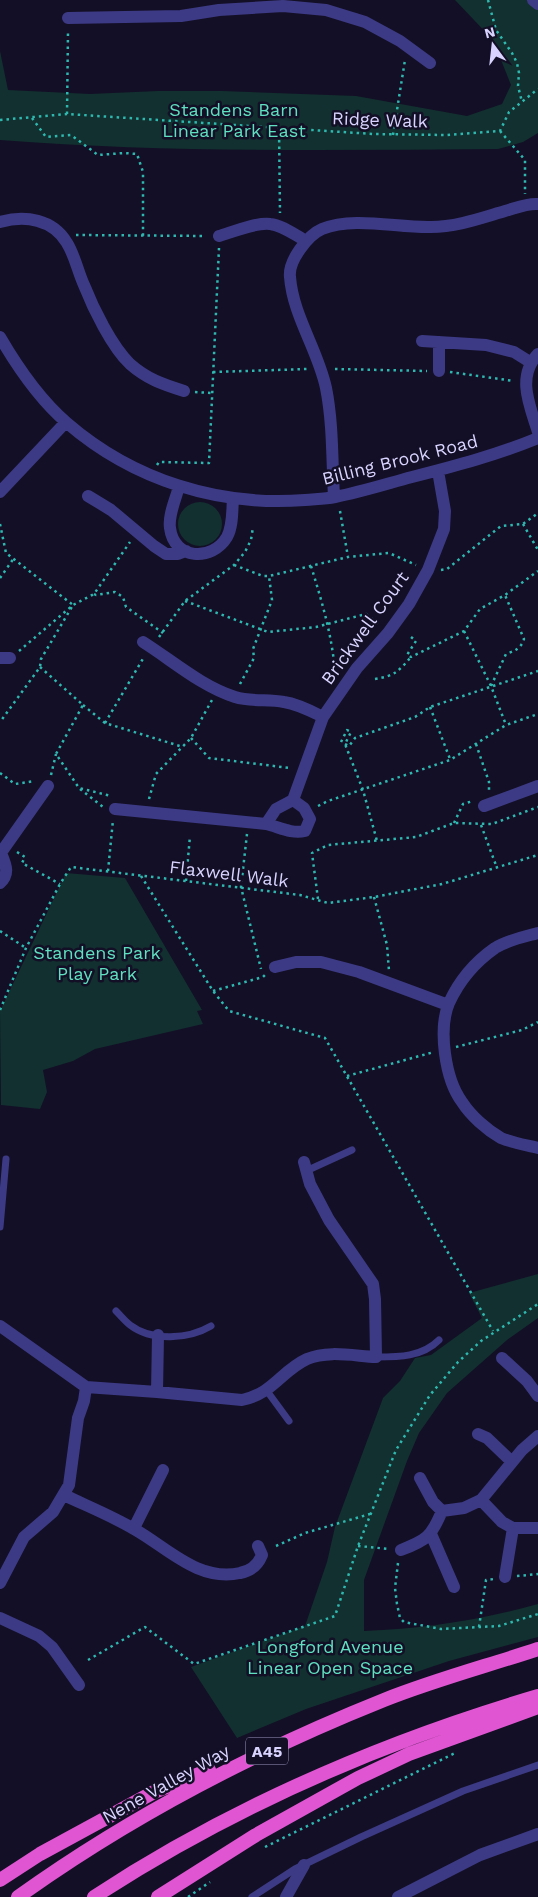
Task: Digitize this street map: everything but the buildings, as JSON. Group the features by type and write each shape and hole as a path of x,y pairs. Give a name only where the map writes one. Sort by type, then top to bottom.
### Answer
{"highway":[{"name":"Nene Valley Way","path":"18,1897 55,1870 150,1811 205,1781 275,1747 384,1700 538,1649"},
{"name":"A45","path":"94,1897 138,1868 248,1809 324,1774 400,1743 491,1710 538,1696"},
{"path":"0,1880 40,1854 154,1792 384,1700"},
{"path":"158,1897 256,1835 358,1778 408,1754 538,1707"}],"street":[{"path":"533,0 538,4"},
{"path":"68,18 181,16 218,5 282,6 326,10 365,22 407,46 430,63"},
{"path":"334,497 326,389 321,369 301,322 289,275 298,251 306,241 321,229 335,226 382,224 433,227 465,222 532,205"},
{"path":"0,222 14,218 28,218 40,221 60,234 71,250 97,314 129,363 154,381 184,391"},
{"path":"219,236 269,223 306,241"},
{"name":"Billing Brook Road","path":"1,341 31,384 66,422 92,442 121,461 179,486 233,498 282,502 334,497 438,471 514,448 538,438"},
{"path":"422,341 486,345 534,358 525,382 529,404 538,432"},
{"path":"439,342 440,371"},
{"path":"0,492 66,422"},
{"name":"Brickwell Court","path":"293,800 323,717 344,685 409,604 428,570 444,529 445,511 438,471"},
{"path":"179,486 170,529 174,540 186,551 197,555 209,553 222,543 228,534 231,525 233,498"},
{"path":"88,496 111,510 166,554 178,554 186,551"},
{"path":"147,644 217,690 248,701 283,702 310,710 323,717"},
{"path":"0,883 7,874 3,851 46,783"},
{"path":"484,800 538,786"},
{"path":"114,812 266,824 287,831 298,832 305,831 310,819 304,808 293,800 276,809 266,824"},
{"path":"538,933 514,939 497,947 469,971 448,1005 444,1029 446,1063 461,1102 487,1129 502,1138 538,1148"},
{"path":"275,967 296,962 321,962 358,972 448,1005"},
{"path":"0,1326 86,1387 242,1400 254,1398 267,1391 292,1369 306,1360 319,1355 376,1357 373,1284 329,1220 310,1184 305,1166"},
{"path":"157,1392 158,1335"},
{"path":"502,1358 527,1381 538,1396"},
{"path":"0,1582 24,1537 53,1512 64,1495 72,1473 78,1418 84,1401 86,1387"},
{"path":"478,1434 487,1438 512,1462"},
{"path":"442,1511 464,1508 481,1500 522,1450 538,1436"},
{"path":"134,1528 163,1470"},
{"path":"420,1478 433,1502 442,1511"},
{"path":"64,1495 134,1528 188,1565 209,1574 227,1576 245,1572 258,1564 262,1555 258,1546"},
{"path":"481,1500 502,1522 513,1528 538,1528"},
{"path":"401,1550 419,1544 431,1534 442,1511"},
{"path":"504,1578 513,1528"},
{"path":"431,1534 454,1587"},
{"path":"0,1618 40,1636 52,1647 79,1685"},
{"path":"398,1897 480,1855 538,1834"},
{"path":"286,1897 304,1865"}],"lane":[{"path":"305,1166 352,1150"},
{"path":"0,1227 6,1159"},
{"path":"116,1311 142,1332 158,1335 182,1336 199,1333 211,1326"},
{"path":"376,1357 422,1353 432,1347 438,1340"},
{"path":"267,1391 289,1421"},
{"path":"252,1897 304,1865 462,1791 538,1765"}],"path":[{"path":"488,0 496,30 517,63 519,73 518,86 522,102"},
{"path":"67,114 68,18"},
{"path":"393,135 407,46"},
{"path":"532,205 525,160 500,131 509,112 538,89"},
{"name":"Ridge Walk","path":"0,120 67,114 393,135 446,135 500,131"},
{"path":"32,118 46,136 71,135 98,155 137,154 143,172 143,236"},
{"path":"279,128 280,227"},
{"path":"60,234 219,236 209,463 158,462 156,469"},
{"path":"212,372 321,369 440,371 525,382"},
{"path":"340,511 348,557"},
{"path":"234,566 263,576 269,576 348,557 389,553 428,570 447,569 501,526 523,524 538,513"},
{"path":"0,524 6,553 73,605"},
{"path":"523,524 538,550"},
{"path":"105,723 147,644 163,633 185,601 234,566 246,552 253,528"},
{"path":"5,658 42,633 73,605 94,594 137,532"},
{"path":"0,578 14,558"},
{"path":"311,566 329,625 335,672 344,685"},
{"path":"375,679 389,677 398,672 410,658 464,631 480,609 505,595 538,571"},
{"path":"234,697 254,658 253,649 272,600 269,576"},
{"path":"94,594 115,592 123,597 126,607 163,633"},
{"path":"491,686 506,654 522,645 524,639 505,595"},
{"path":"185,601 268,632 329,625 366,614 388,632"},
{"path":"0,722 40,667 41,659 73,605"},
{"path":"464,631 491,686 506,725"},
{"path":"410,658 407,655 416,641 411,637"},
{"path":"40,667 105,723 183,747"},
{"path":"345,744 349,746 355,738 415,717 430,707 538,671"},
{"path":"144,802 150,798 156,774 191,738 217,690"},
{"path":"0,773 15,784 46,783 56,754 83,705"},
{"path":"430,707 450,760"},
{"path":"306,813 328,801 450,760 506,725 538,714"},
{"path":"341,742 347,730 351,732 345,744 363,790 377,840"},
{"path":"191,738 209,758 304,770"},
{"path":"454,823 463,804 484,800 489,789 489,782 476,744"},
{"path":"56,754 79,788 114,812"},
{"path":"79,788 117,798 108,871"},
{"path":"318,900 312,852 328,845 416,838 454,823 492,824 538,807"},
{"path":"248,823 241,887 264,977"},
{"path":"482,825 497,868"},
{"path":"186,881 190,836"},
{"path":"3,851 25,857 22,863 60,884"},
{"name":"Flaxwell Walk","path":"0,1010 26,948 71,867 300,895 328,903 442,884 538,855"},
{"path":"141,876 213,991 229,1011 325,1038 493,1332"},
{"path":"374,896 387,945 390,984"},
{"path":"0,931 26,948"},
{"path":"213,991 264,977 275,967"},
{"path":"88,1660 145,1627 194,1664 335,1616 358,1546 396,1450 430,1394 458,1362 493,1332 538,1304"},
{"path":"276,1546 305,1533 370,1514"},
{"path":"358,1546 401,1550 395,1588 398,1611 400,1618 404,1622 440,1629 499,1626 538,1614"},
{"path":"479,1627 486,1580 538,1574"},
{"path":"258,1851 459,1751"},
{"path":"188,1897 211,1881"}],"green space":[{"name":"Standens Barn Linear Park East","path":"455,0 533,0 538,4 538,133 523,142 498,149 311,150 187,149 0,140 0,51 8,90 90,94 222,91 356,96 467,116 502,104 511,85 493,40"},
{"path":"196,502 204,502 216,508 222,524 216,540 204,546 196,546 184,540 178,528 178,520 184,508"},
{"name":"Standens Park Play Park","path":"66,873 125,878 202,1010 197,1011 203,1024 95,1049 73,1061 43,1070 47,1092 40,1109 1,1105 0,1011"},
{"name":"Longford Avenue Linear Open Space","path":"538,1274 538,1318 507,1340 447,1393 419,1433 364,1580 364,1631 452,1623 538,1604 538,1637 449,1661 306,1709 237,1738 191,1667 305,1626 327,1562 335,1527 383,1398 400,1381 415,1358 431,1355 482,1318 469,1293"}]}
